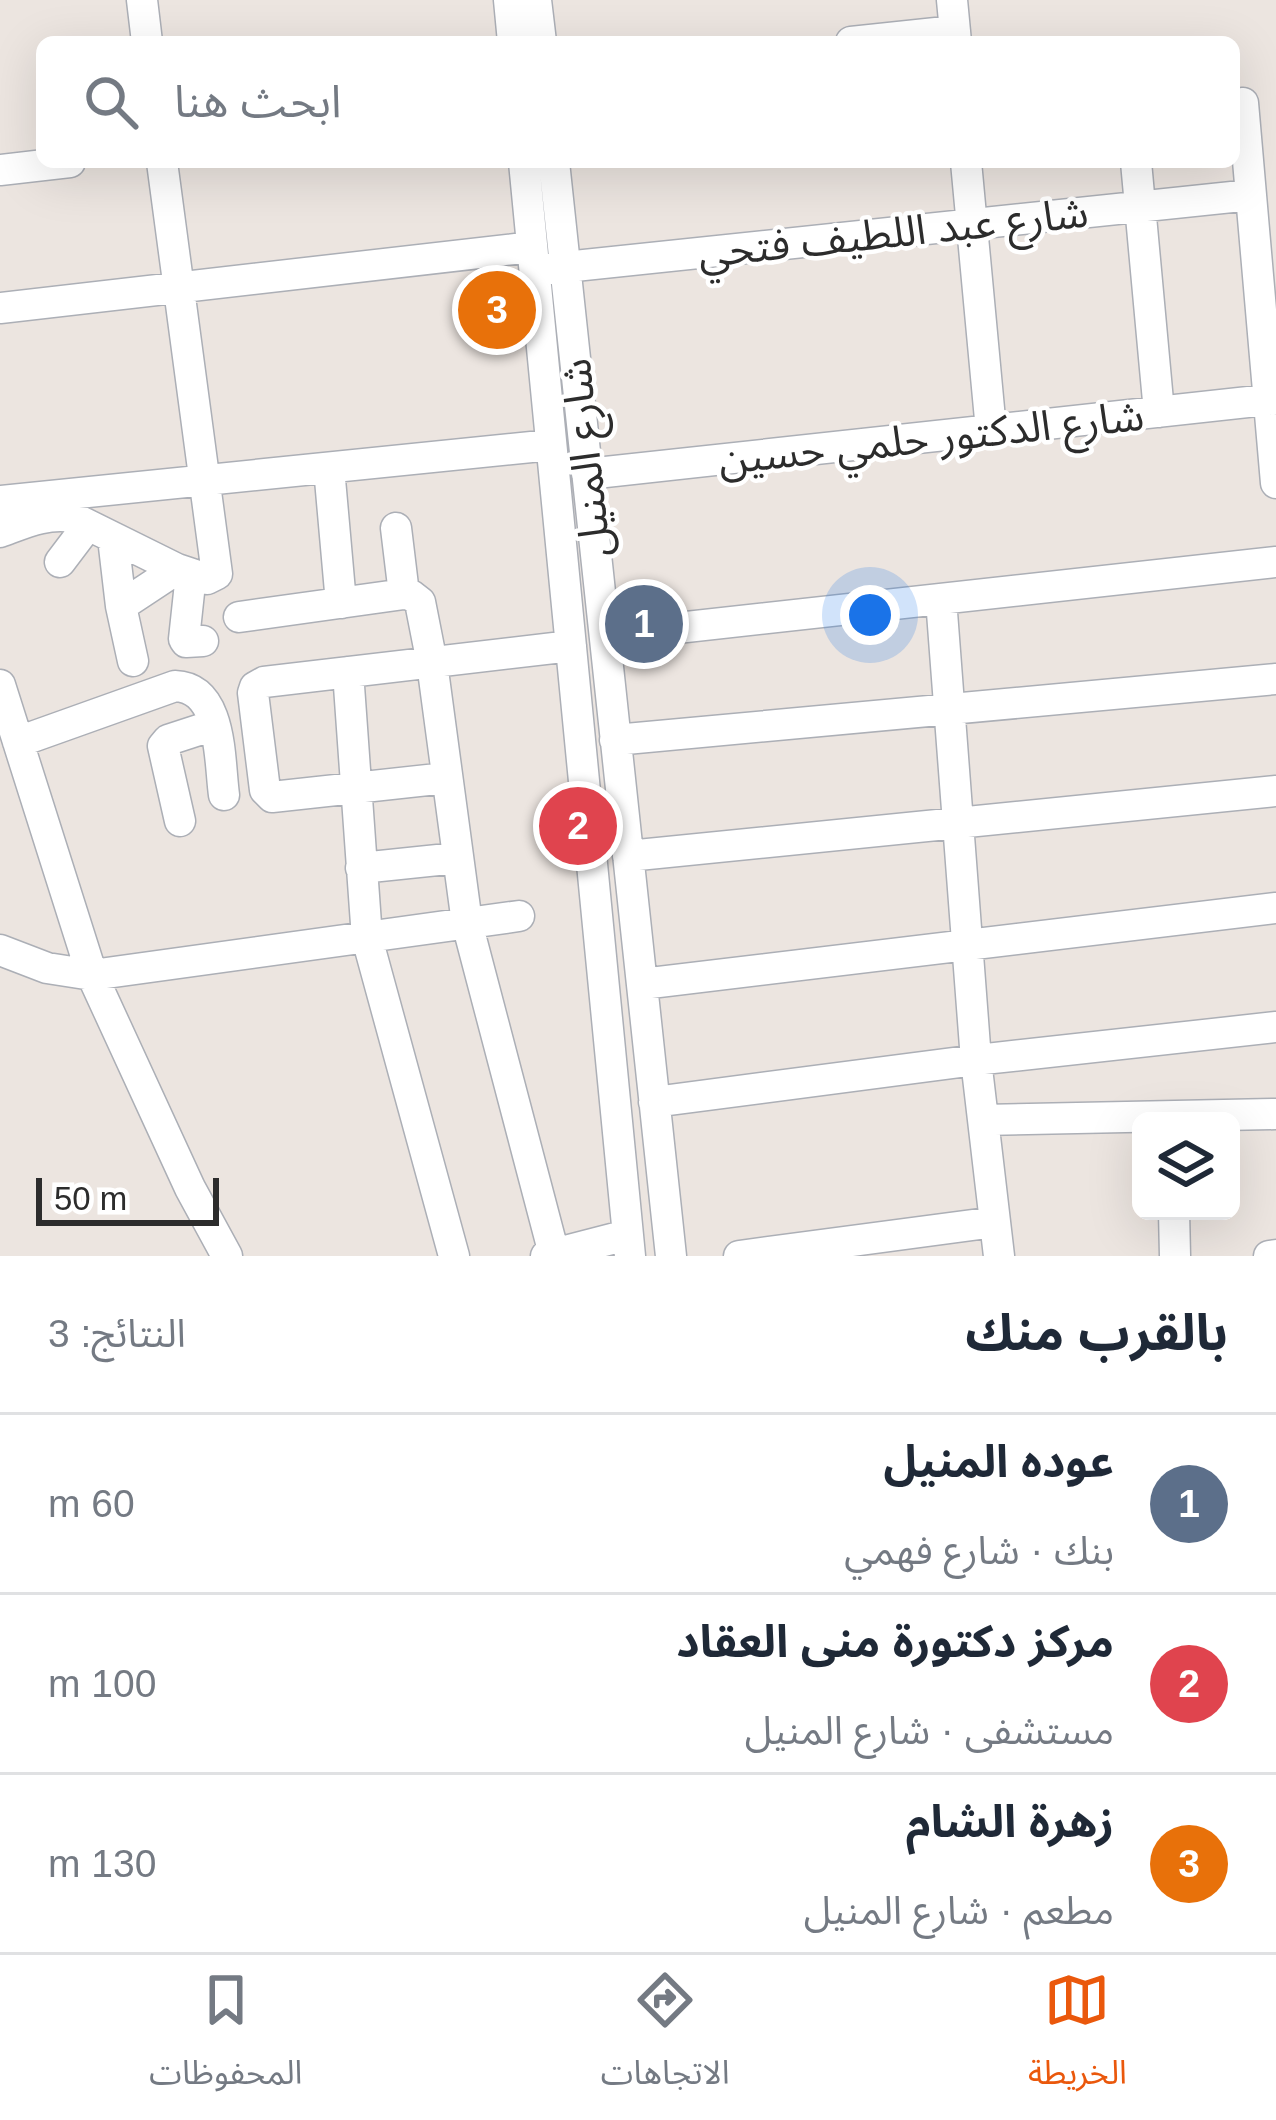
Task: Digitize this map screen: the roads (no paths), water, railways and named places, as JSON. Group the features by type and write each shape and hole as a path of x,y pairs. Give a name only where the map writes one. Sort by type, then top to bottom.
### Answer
{"street":[{"path":"142,0 146,36"},
{"path":"508,0 511,36"},
{"path":"536,0 540,36"},
{"path":"885,36 954,24"},
{"path":"1244,103 1273,399 1276,482"},
{"path":"0,170 36,166"},
{"path":"0,532 56,514 73,517 184,572 211,579 218,571 163,168"},
{"name":"شارع المنيل","path":"525,168 587,474 670,1256"},
{"name":"شارع المنيل","path":"553,168 544,261 551,445 628,1245"},
{"path":"967,168 991,430"},
{"path":"1136,168 1159,412"},
{"name":"شارع عبد اللطيف فتحي","path":"0,308 177,288 972,224 1251,195"},
{"name":"شارع الدكتور حلمي حسين","path":"587,474 1273,399"},
{"path":"0,501 551,445"},
{"path":"329,468 341,603"},
{"path":"396,527 404,594"},
{"path":"60,562 100,532"},
{"path":"100,532 133,661"},
{"path":"604,636 1276,562"},
{"path":"121,607 184,572"},
{"path":"184,572 184,639 203,641"},
{"path":"239,617 404,594 420,602 467,923 550,1255 628,1245"},
{"path":"941,599 976,1060 998,1256"},
{"path":"446,778 269,796 255,686 571,646"},
{"path":"348,672 367,938 454,1256"},
{"path":"616,740 1276,679"},
{"path":"0,686 92,974 190,1188 227,1256"},
{"path":"18,742 175,686 194,690 214,725 224,795"},
{"path":"180,820 163,746 168,740 214,725"},
{"path":"628,856 1276,791"},
{"path":"361,868 458,858"},
{"path":"642,984 1276,908"},
{"path":"0,950 47,968 92,974 519,916"},
{"path":"654,1102 1276,1027"},
{"path":"1240,1116 1276,1114"},
{"path":"983,1120 1132,1119"},
{"path":"1174,1220 1175,1256"},
{"path":"739,1256 995,1222"}],"place":[{"name":"زهرة الشام","path":"497,310"},
{"name":"عوده المنيل","path":"644,624"},
{"name":"مركز دكتورة منى العقاد","path":"578,826"}]}
